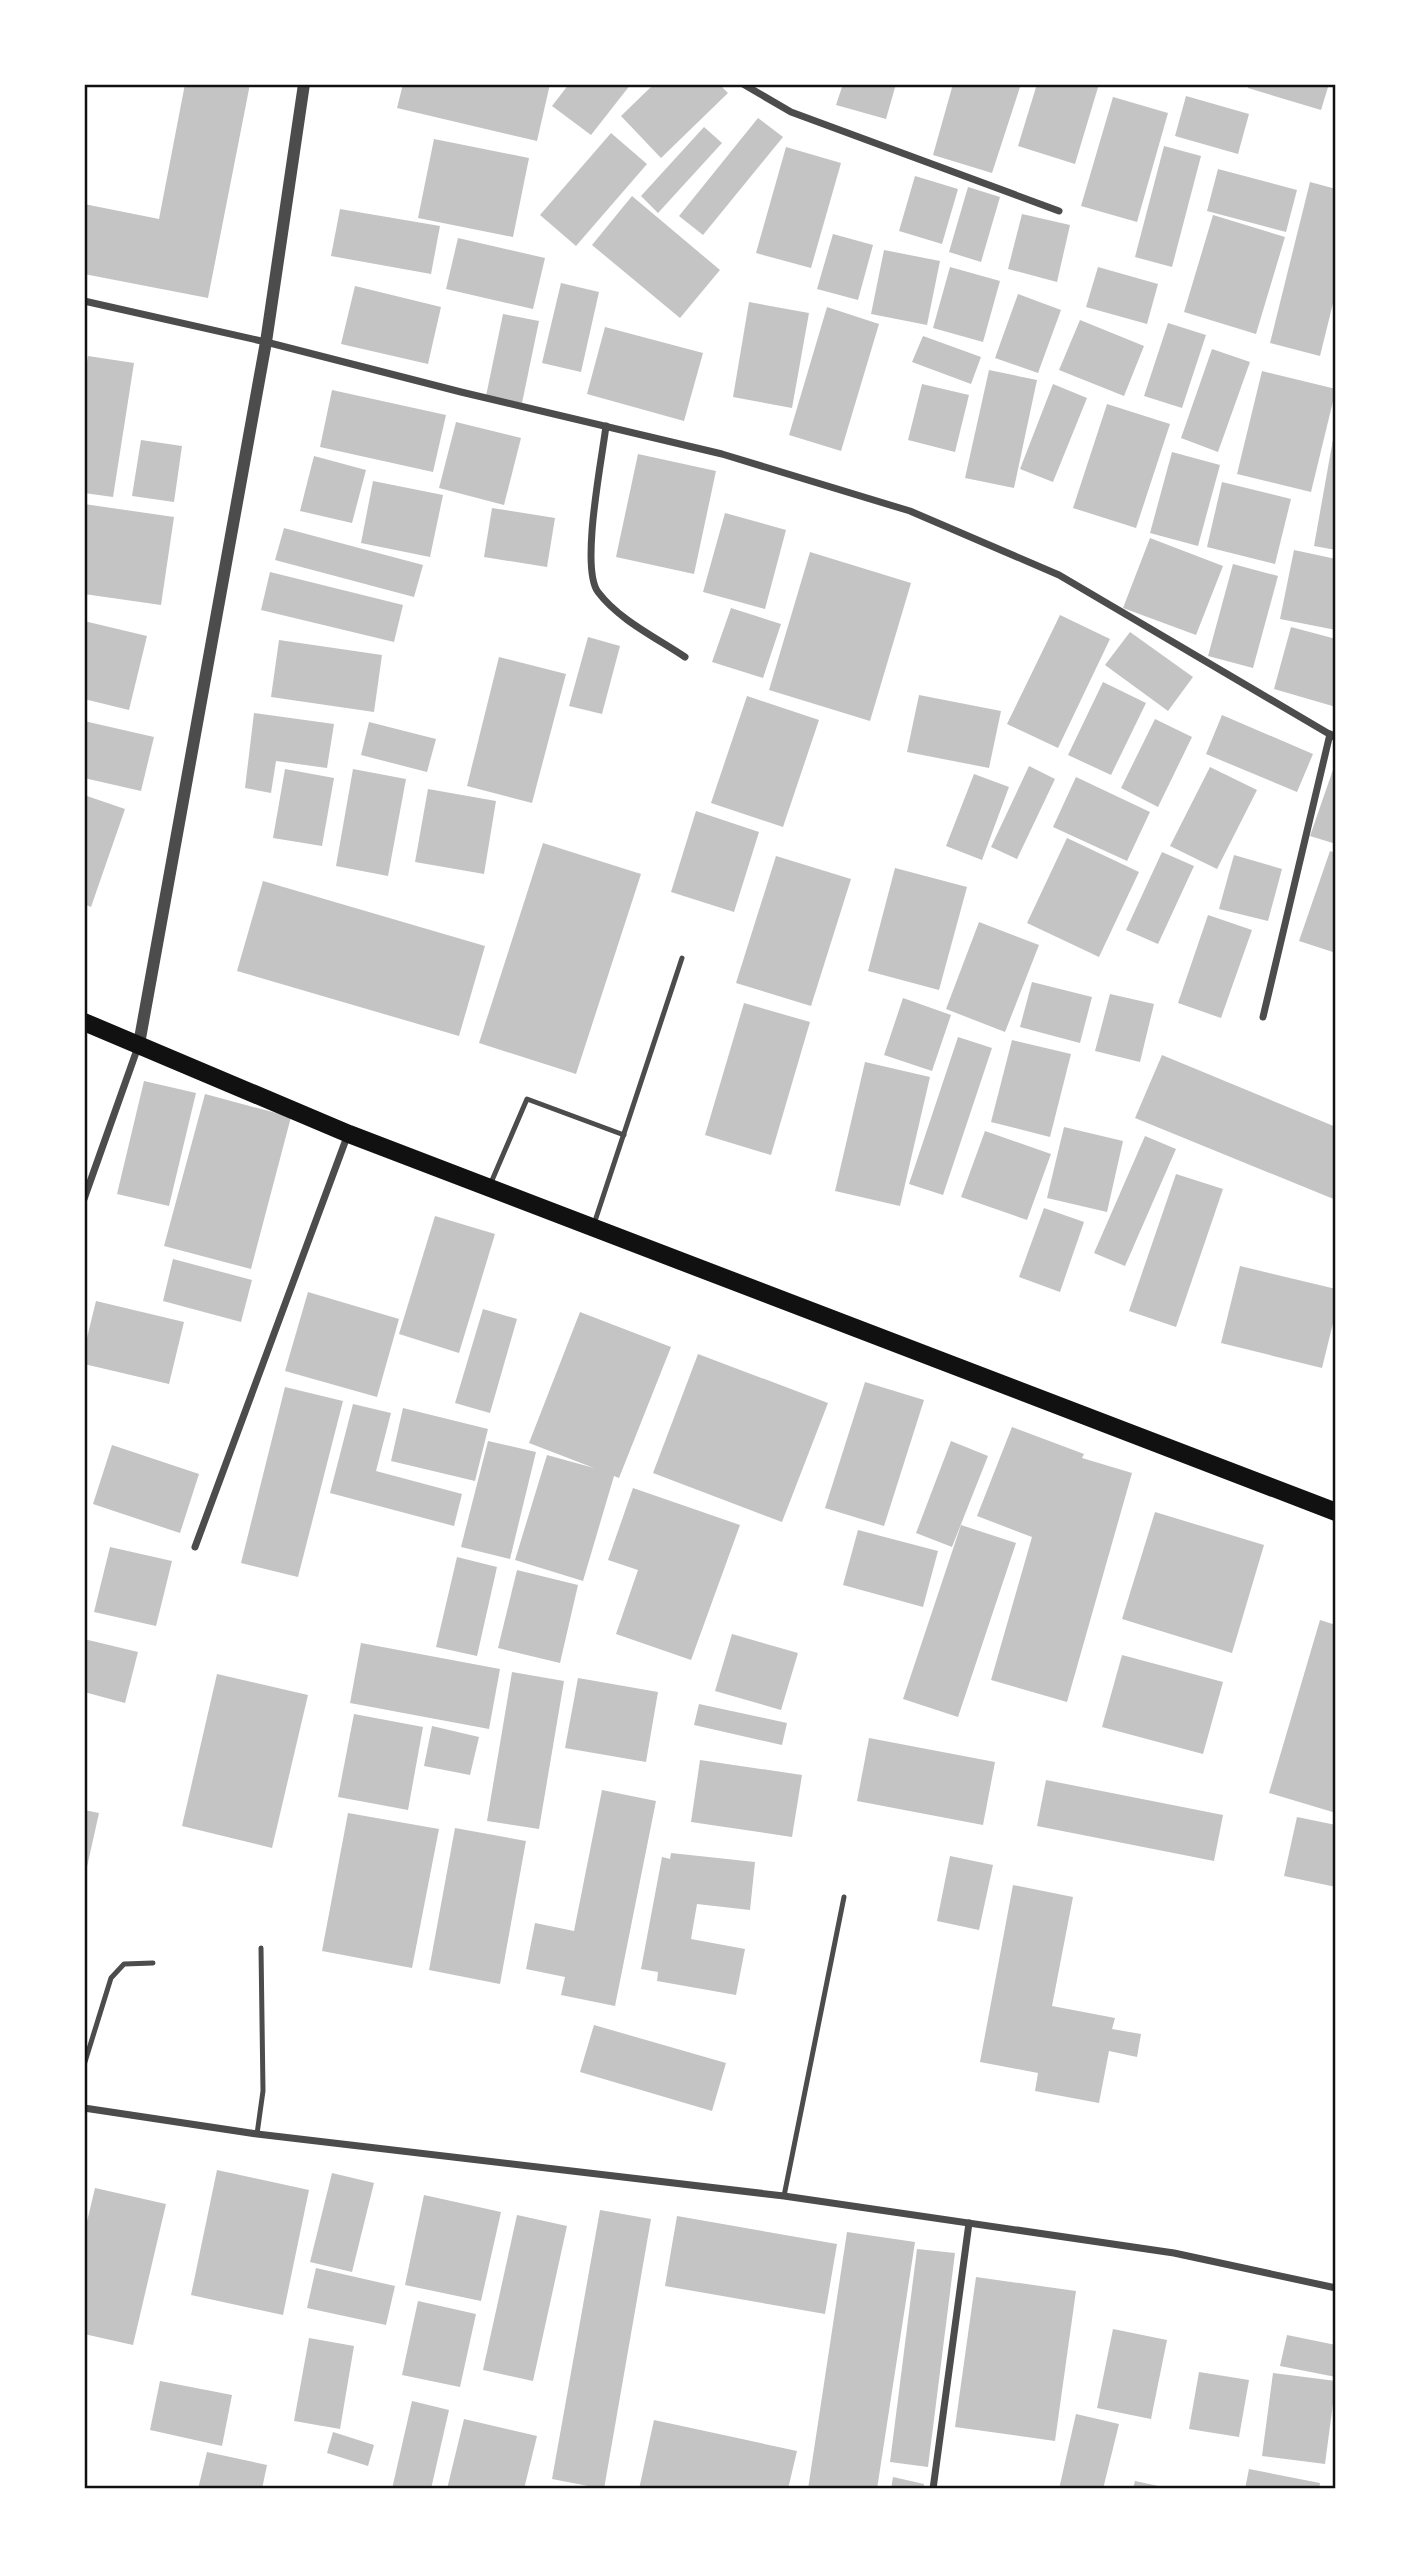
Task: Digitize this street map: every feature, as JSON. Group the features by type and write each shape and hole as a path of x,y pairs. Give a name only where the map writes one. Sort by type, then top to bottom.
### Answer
{"main road":[{"path":"84,1022 348,1134 1336,1512"}],"street":[{"path":"84,1199 139,1044 266,342 304,84"},
{"path":"743,84 791,112 1059,211"},
{"path":"84,300 748,461 910,511 1059,575 1333,736 1263,1017"},
{"path":"606,426 589,559 597,590 620,613 685,657"},
{"path":"195,1548 348,1134"},
{"path":"84,2108 257,2134 783,2196 1174,2253 1336,2288"},
{"path":"933,2489 969,2223"}],"lane":[{"path":"593,1228 682,958"},
{"path":"488,1187 527,1100 624,1135"},
{"path":"783,2196 844,1896"},
{"path":"257,2134 263,2091 261,1948"},
{"path":"84,2065 111,1979 124,1964 153,1963"}],"building":[{"path":"185,84 250,84 208,298 84,274 84,204 159,219"},
{"path":"403,84 550,84 537,141 397,108"},
{"path":"569,84 631,84 591,135 552,106"},
{"path":"654,84 719,84 728,93 661,158 621,116"},
{"path":"843,84 896,84 886,119 836,105"},
{"path":"953,84 1021,84 992,173 933,155"},
{"path":"1037,84 1099,84 1075,164 1018,146"},
{"path":"1249,84 1329,84 1321,110 1248,88"},
{"path":"1186,96 1249,114 1238,154 1175,136"},
{"path":"1113,97 1168,113 1137,222 1081,206"},
{"path":"758,118 783,137 703,235 679,216"},
{"path":"704,127 722,143 658,213 641,196"},
{"path":"611,133 647,164 576,246 540,215"},
{"path":"434,139 529,158 513,237 418,218"},
{"path":"1164,146 1201,156 1172,267 1135,257"},
{"path":"786,147 841,163 811,268 756,253"},
{"path":"1218,169 1297,190 1286,232 1207,211"},
{"path":"915,176 958,189 942,244 899,231"},
{"path":"1310,182 1336,189 1336,291 1320,356 1270,343"},
{"path":"968,187 1000,197 981,262 949,252"},
{"path":"632,196 720,270 680,318 592,245"},
{"path":"340,209 440,226 431,274 331,256"},
{"path":"1022,214 1070,225 1057,282 1008,269"},
{"path":"1213,215 1285,237 1256,334 1184,312"},
{"path":"833,234 873,245 858,300 817,289"},
{"path":"458,238 545,258 533,309 446,289"},
{"path":"884,250 940,261 927,325 871,314"},
{"path":"950,267 1000,281 983,342 933,328"},
{"path":"1098,267 1158,284 1147,324 1086,307"},
{"path":"561,283 599,292 581,372 542,363"},
{"path":"355,286 441,307 428,364 341,344"},
{"path":"1018,294 1061,310 1038,373 995,358"},
{"path":"749,302 809,313 792,408 733,397"},
{"path":"827,307 879,324 841,451 789,435"},
{"path":"503,314 539,321 522,403 486,396"},
{"path":"1080,320 1144,346 1124,396 1059,370"},
{"path":"1168,323 1206,335 1182,408 1144,396"},
{"path":"605,327 703,353 684,421 587,394"},
{"path":"923,336 981,357 971,384 912,362"},
{"path":"1212,349 1250,362 1218,452 1181,438"},
{"path":"88,356 134,363 113,497 84,493 84,380"},
{"path":"989,370 1037,380 1014,488 965,478"},
{"path":"1262,371 1336,389 1311,492 1237,474"},
{"path":"922,384 969,395 955,452 908,440"},
{"path":"1053,384 1087,398 1053,482 1020,469"},
{"path":"332,390 446,415 433,472 320,447"},
{"path":"1107,404 1170,424 1136,528 1073,508"},
{"path":"456,422 521,438 504,505 439,488"},
{"path":"1336,428 1336,550 1314,546"},
{"path":"141,440 182,446 174,502 132,496"},
{"path":"1172,452 1220,465 1198,546 1150,533"},
{"path":"638,454 716,471 694,574 616,557"},
{"path":"314,456 366,470 352,523 300,511"},
{"path":"373,481 443,495 430,557 361,543"},
{"path":"1222,482 1291,499 1275,564 1207,547"},
{"path":"84,504 174,517 161,605 84,594"},
{"path":"492,508 555,518 547,567 484,557"},
{"path":"725,513 786,530 765,609 703,592"},
{"path":"284,528 423,565 414,597 275,560"},
{"path":"1150,538 1223,566 1196,635 1123,608"},
{"path":"1294,550 1336,559 1336,630 1280,619"},
{"path":"810,552 911,583 870,721 769,690"},
{"path":"1233,564 1278,576 1253,668 1208,656"},
{"path":"270,572 403,605 394,642 261,610"},
{"path":"731,608 781,624 763,678 712,662"},
{"path":"1060,615 1110,639 1058,748 1007,724"},
{"path":"84,621 147,636 129,710 84,699"},
{"path":"1291,627 1336,639 1336,707 1274,689"},
{"path":"1130,632 1193,677 1168,711 1105,665"},
{"path":"588,637 620,646 602,714 569,706"},
{"path":"279,640 382,655 374,712 271,697"},
{"path":"499,657 566,674 532,803 467,786"},
{"path":"1103,682 1146,703 1111,775 1068,755"},
{"path":"919,695 1001,711 989,768 907,752"},
{"path":"747,696 819,720 783,827 711,803"},
{"path":"254,713 334,724 327,768 276,761 271,793 245,788"},
{"path":"1222,715 1313,754 1297,792 1206,754"},
{"path":"1155,719 1192,737 1158,807 1121,788"},
{"path":"84,721 154,737 141,791 84,778"},
{"path":"369,722 436,739 427,772 361,755"},
{"path":"1336,761 1336,844 1310,836"},
{"path":"1029,766 1055,779 1017,859 991,847"},
{"path":"1210,767 1257,790 1217,869 1170,846"},
{"path":"285,769 334,778 322,846 273,838"},
{"path":"353,769 406,779 388,876 336,866"},
{"path":"974,774 1009,787 982,860 946,846"},
{"path":"1076,777 1150,812 1127,861 1053,827"},
{"path":"428,789 496,801 484,874 415,862"},
{"path":"84,795 125,809 91,907 84,904"},
{"path":"696,811 759,832 734,912 671,892"},
{"path":"1067,838 1139,872 1099,957 1027,923"},
{"path":"543,843 641,874 576,1074 479,1043"},
{"path":"1330,851 1336,853 1336,953 1299,941"},
{"path":"1162,852 1194,866 1158,944 1126,930"},
{"path":"1234,855 1282,869 1268,921 1219,909"},
{"path":"776,856 851,879 811,1006 736,983"},
{"path":"895,868 967,887 939,990 868,971"},
{"path":"263,881 485,946 459,1036 237,971"},
{"path":"1208,915 1252,930 1221,1018 1178,1003"},
{"path":"979,922 1039,945 1005,1032 946,1009"},
{"path":"1032,982 1092,997 1080,1043 1020,1027"},
{"path":"1110,994 1154,1004 1140,1062 1095,1051"},
{"path":"903,998 951,1015 932,1071 884,1055"},
{"path":"744,1003 810,1022 771,1155 705,1135"},
{"path":"958,1037 992,1048 943,1195 909,1184"},
{"path":"1012,1040 1071,1054 1050,1137 991,1122"},
{"path":"1162,1055 1336,1127 1336,1200 1135,1118"},
{"path":"865,1062 930,1077 900,1206 835,1191"},
{"path":"144,1081 196,1093 169,1206 117,1194"},
{"path":"205,1094 291,1117 251,1269 164,1246"},
{"path":"1064,1127 1123,1141 1107,1212 1047,1198"},
{"path":"985,1131 1051,1154 1027,1220 961,1197"},
{"path":"1145,1136 1176,1149 1125,1266 1094,1253"},
{"path":"1176,1174 1223,1189 1176,1327 1129,1311"},
{"path":"1044,1208 1084,1222 1060,1292 1019,1277"},
{"path":"435,1216 495,1234 459,1353 399,1334"},
{"path":"173,1259 252,1280 241,1322 163,1301"},
{"path":"1240,1266 1336,1289 1336,1311 1322,1368 1221,1343"},
{"path":"308,1292 399,1319 377,1397 285,1371"},
{"path":"96,1301 184,1322 169,1384 84,1364 84,1350"},
{"path":"483,1309 517,1319 490,1413 455,1403"},
{"path":"580,1312 671,1347 619,1478 614,1476 583,1581 515,1560 547,1455 594,1468 529,1443"},
{"path":"698,1354 828,1403 782,1522 653,1473"},
{"path":"865,1382 924,1400 884,1526 825,1508"},
{"path":"285,1387 343,1401 298,1577 241,1563"},
{"path":"353,1404 391,1413 376,1471 462,1494 454,1526 330,1493"},
{"path":"403,1408 488,1429 475,1481 391,1461"},
{"path":"1012,1427 1084,1454 1082,1458 1132,1473 1067,1702 991,1680 1032,1537 977,1516"},
{"path":"488,1441 536,1452 510,1559 461,1547"},
{"path":"951,1441 988,1456 952,1547 916,1533"},
{"path":"112,1445 199,1474 180,1533 93,1504"},
{"path":"633,1488 740,1525 691,1660 616,1634 638,1570 608,1560"},
{"path":"1155,1512 1264,1545 1232,1653 1122,1619"},
{"path":"961,1525 1016,1543 958,1717 903,1699"},
{"path":"858,1530 938,1551 923,1607 843,1585"},
{"path":"110,1547 172,1561 156,1626 94,1612"},
{"path":"457,1557 497,1567 477,1656 436,1647"},
{"path":"517,1570 578,1585 560,1663 498,1648"},
{"path":"1320,1620 1336,1625 1336,1813 1269,1793"},
{"path":"732,1634 798,1653 781,1710 715,1691"},
{"path":"84,1639 138,1652 125,1703 84,1692"},
{"path":"361,1643 500,1669 489,1729 350,1703"},
{"path":"1122,1655 1223,1682 1203,1754 1102,1727"},
{"path":"512,1672 564,1681 539,1829 487,1821"},
{"path":"217,1674 308,1695 272,1848 182,1826"},
{"path":"578,1678 658,1692 646,1762 565,1748"},
{"path":"699,1704 787,1723 782,1745 694,1725"},
{"path":"354,1714 423,1727 408,1810 338,1797"},
{"path":"432,1726 479,1737 470,1775 424,1766"},
{"path":"869,1738 995,1762 983,1825 857,1801"},
{"path":"700,1760 802,1775 792,1837 691,1822"},
{"path":"1046,1780 1223,1815 1214,1861 1037,1826"},
{"path":"602,1790 656,1801 615,2006 561,1995 565,1977 526,1969 535,1923 574,1931"},
{"path":"84,1810 99,1813 85,1876 84,1876"},
{"path":"348,1813 439,1829 412,1968 322,1951"},
{"path":"1297,1817 1336,1825 1336,1887 1284,1876"},
{"path":"455,1828 526,1841 500,1984 429,1970"},
{"path":"671,1853 755,1862 750,1910 697,1904 691,1939 745,1949 736,1995 657,1981 658,1972 641,1969 662,1857 670,1859"},
{"path":"950,1856 993,1865 979,1930 937,1921"},
{"path":"1013,1885 1073,1897 1052,2006 1115,2018 1112,2029 1141,2034 1137,2057 1109,2051 1099,2103 1035,2091 1038,2073 980,2062"},
{"path":"594,2025 726,2063 712,2111 580,2072"},
{"path":"217,2170 309,2190 283,2315 191,2295"},
{"path":"332,2173 374,2183 352,2272 310,2262"},
{"path":"95,2188 166,2204 133,2345 84,2334 84,2234"},
{"path":"424,2195 501,2212 481,2301 405,2285"},
{"path":"600,2210 651,2219 604,2489 552,2479"},
{"path":"517,2215 567,2226 533,2381 483,2370"},
{"path":"677,2216 837,2244 825,2314 665,2286"},
{"path":"847,2232 915,2242 877,2489 808,2489"},
{"path":"917,2249 955,2253 928,2467 890,2462"},
{"path":"316,2268 395,2286 386,2325 307,2308"},
{"path":"976,2277 1076,2291 1055,2441 955,2427"},
{"path":"418,2301 476,2314 460,2387 402,2375"},
{"path":"1113,2329 1167,2340 1151,2419 1097,2408"},
{"path":"1287,2335 1336,2345 1336,2377 1280,2366"},
{"path":"309,2338 354,2346 340,2429 294,2421"},
{"path":"1199,2372 1249,2380 1239,2437 1189,2429"},
{"path":"1273,2373 1336,2381 1325,2464 1262,2456"},
{"path":"160,2381 232,2395 222,2446 150,2430"},
{"path":"412,2401 449,2410 431,2489 392,2489"},
{"path":"1076,2414 1119,2424 1103,2489 1059,2489"},
{"path":"464,2419 537,2436 524,2489 447,2489"},
{"path":"654,2420 797,2451 788,2489 639,2489"},
{"path":"333,2432 374,2445 368,2466 327,2453"},
{"path":"207,2452 267,2465 262,2489 198,2489"},
{"path":"1249,2469 1320,2483 1319,2489 1245,2489"},
{"path":"893,2477 924,2484 923,2489 891,2489"},
{"path":"1135,2481 1168,2488 1168,2489 1133,2489"}]}
